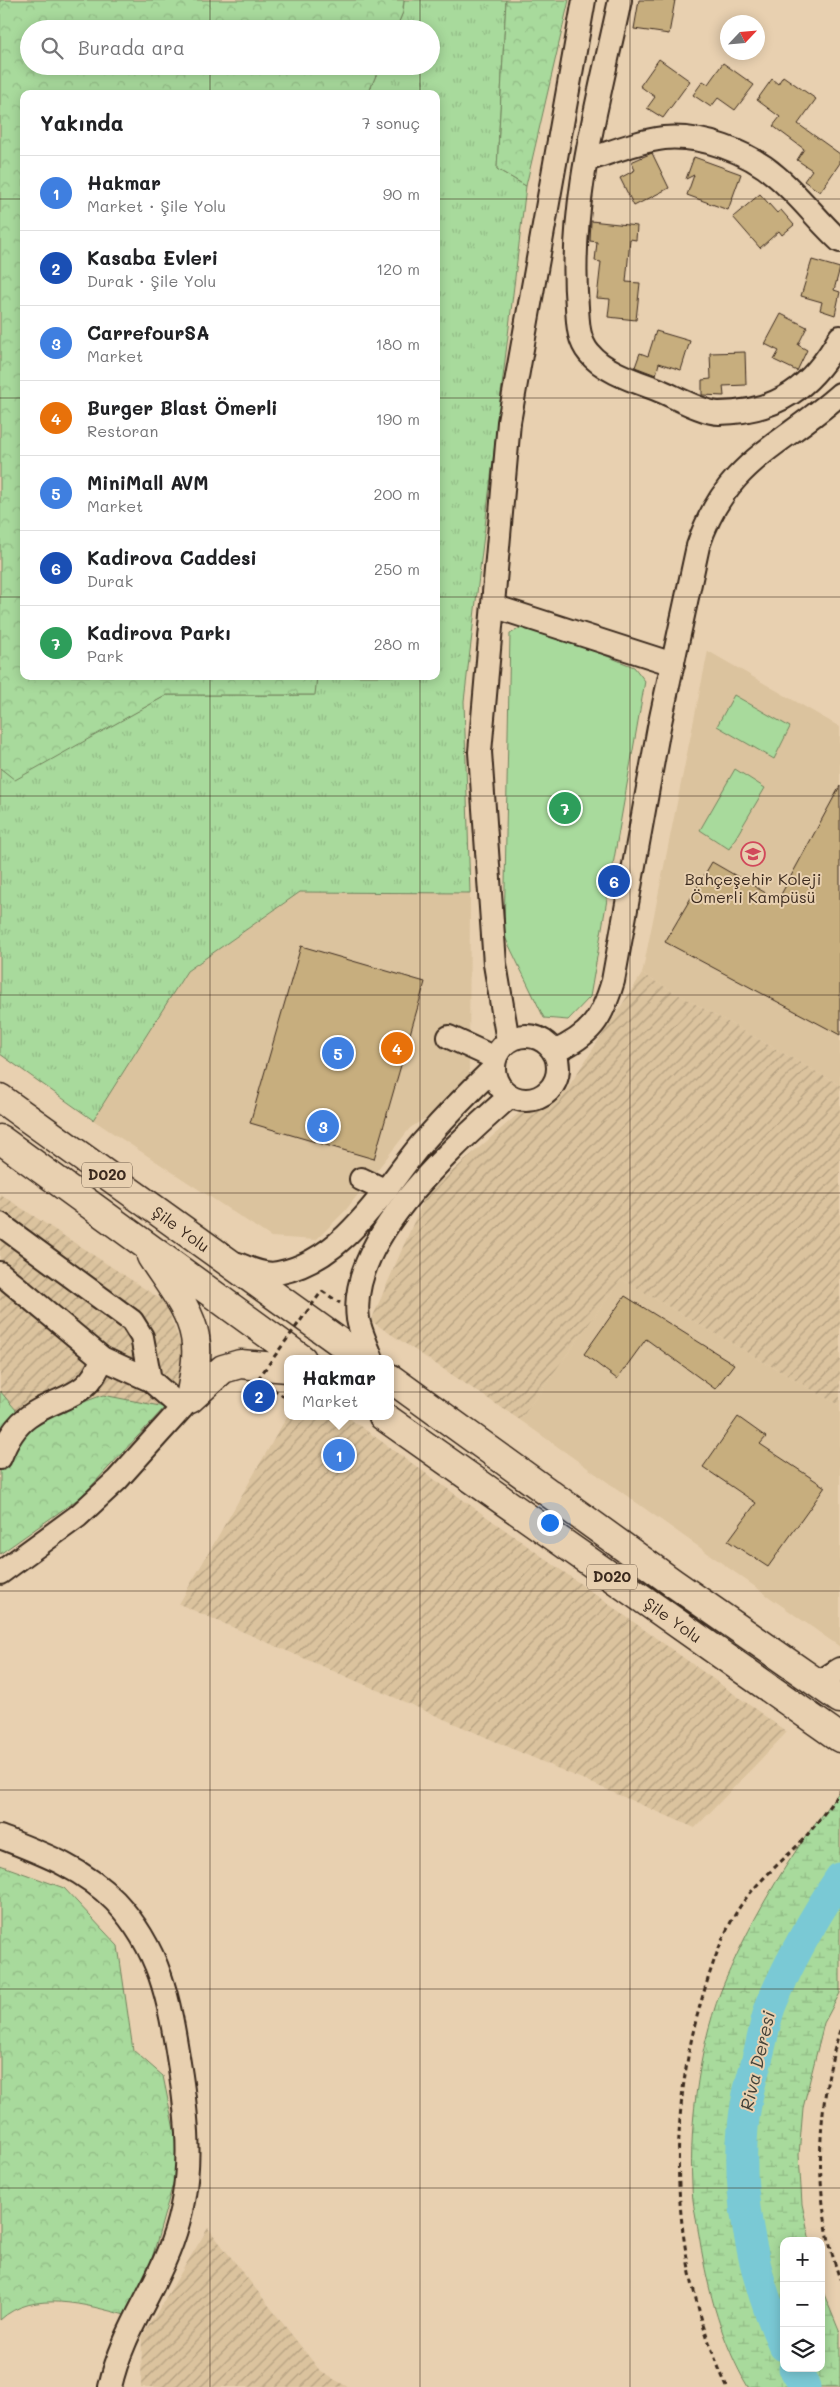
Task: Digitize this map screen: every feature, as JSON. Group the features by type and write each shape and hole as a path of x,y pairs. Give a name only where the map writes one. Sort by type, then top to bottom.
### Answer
{"highway":[{"name":"Şile Yolu","path":"0,1098 357,1355"},
{"name":"Şile Yolu","path":"0,1139 297,1355"},
{"path":"144,1244 186,1312 195,1337 196,1359 186,1403"},
{"path":"186,1403 223,1369 240,1364 284,1368"},
{"name":"Şile Yolu","path":"394,1381 672,1582 840,1699"},
{"name":"Şile Yolu","path":"389,1420 840,1738"}],"street":[{"path":"214,1253 254,1271 277,1274 309,1263 334,1248 423,1142 499,1056 522,1036 538,1038 554,1052 558,1072 549,1091 530,1100 520,1100 510,1096 501,1088 499,1056 495,964 480,752 509,422 584,0"},
{"path":"620,0 587,160 574,251 579,334 589,354 614,372 714,413 741,413 766,406 813,377 840,337"},
{"path":"587,160 663,138 686,138 724,148 757,160 778,177 840,242"},
{"path":"554,1052 572,1043 594,1025 608,998 618,956 672,664 698,546 705,526 720,497 746,466 840,394"},
{"path":"493,606 672,664"},
{"path":"449,1037 499,1056"},
{"path":"371,1355 358,1319 360,1284 380,1237 395,1213 452,1149 510,1096"},
{"path":"361,1179 384,1190"},
{"path":"0,1224 132,1321 142,1337 150,1380"},
{"path":"0,1273 102,1358 150,1380 186,1403 117,1480 78,1516 0,1573"},
{"path":"0,1458 8,1438 22,1421 37,1411 84,1388 96,1375 102,1358"},
{"path":"818,1683 840,1669"},
{"path":"0,1837 62,1861 89,1879 114,1900 135,1926 155,1960 166,1991 188,2121 188,2164 184,2197 173,2241 158,2275 124,2339 115,2364 110,2387"}],"path":[{"path":"258,1379 322,1291 345,1307"},
{"path":"317,1299 324,1304"},
{"path":"727,2387 700,2319 684,2244 680,2215 678,2122 688,2053 706,1984 730,1924 753,1889 813,1828 840,1791"},
{"path":"840,2030 826,2094 821,2157 825,2218 830,2246 840,2278"}],"shaded area":[{"name":"Bahçeşehir Koleji Ömerli Kampüsü","path":"708,651 840,727 840,1085 642,974"},
{"path":"300,892 470,893 469,1082 463,1094 410,1128 345,1211 316,1240 271,1237 93,1120 187,971"},
{"path":"642,974 840,1085 840,1406 621,1279 520,1420 371,1321 426,1194 518,1114 563,1095"},
{"path":"0,1194 165,1302 188,1364 165,1407 27,1423 0,1391"},
{"path":"621,1279 840,1406 840,1647 520,1420"},
{"path":"285,1420 352,1420 787,1732 695,1828 179,1604"},
{"path":"208,2228 321,2372 348,2387 141,2387 142,2337"}],"green space":[{"path":"0,0 404,0 403,12 400,20 20,20 20,75 376,75 370,90 20,90 20,680 317,680 315,695 167,695 15,780 0,768"},
{"path":"404,0 506,0 497,169 526,186 464,701 470,893 300,892 187,971 93,1120 0,1054 0,768 15,779 167,695 314,695 316,680 440,680 440,90 370,90 376,75 440,75 440,20 400,20 403,12"},
{"path":"506,0 569,0 526,186 497,169"},
{"path":"527,624 634,667 645,681 590,997 568,1020 544,1018 504,935 510,634"},
{"path":"734,695 790,727 774,759 717,726"},
{"path":"735,769 765,788 729,849 700,830"},
{"path":"0,1391 27,1423 103,1395 165,1407 82,1496 0,1554"},
{"path":"840,1791 840,1993 824,2023 803,2108 799,2155 802,2204 809,2237 780,2237 780,2372 825,2372 825,2297 840,2333 840,2387 748,2387 723,2335 717,2316 707,2279 695,2213 692,2192 692,2135 698,2081 716,2004 736,1956 776,1882"},
{"path":"0,1865 64,1888 118,1946 133,2050 163,2076 180,2159 151,2262 125,2315 77,2304 44,2302 13,2310 0,2320"}],"building":[{"path":"639,0 675,0 669,34 634,29"},
{"path":"659,59 690,81 663,118 647,108 655,97 640,86"},
{"path":"723,63 754,85 735,110 718,98 711,107 693,95 703,81 708,84"},
{"path":"783,76 816,99 798,124 840,154 840,163 820,192 804,181 812,170 797,160 804,149 773,126 780,117 757,100 772,79 778,84"},
{"path":"652,153 669,188 634,206 620,178 635,170 631,162"},
{"path":"694,157 741,174 728,210 687,195 694,175 686,179"},
{"path":"760,194 777,213 781,210 794,225 782,235 779,231 760,248 733,217"},
{"path":"591,221 637,226 636,240 630,239 626,282 640,283 636,320 608,317 610,299 597,298 601,262 595,261 597,242 590,241"},
{"path":"812,260 840,268 834,290 840,292 835,315 820,310 822,302 801,296"},
{"path":"781,314 807,327 798,345 807,350 797,371 774,360 779,351 765,344"},
{"path":"656,331 690,341 681,370 659,363 656,375 635,367 640,353 648,356"},
{"path":"745,352 746,385 723,386 724,396 702,395 702,380 711,379 710,353"},
{"path":"840,786 840,1035 665,942 712,862 778,900"},
{"path":"301,946 425,982 374,1159 250,1123"},
{"path":"625,1296 734,1364 715,1389 646,1339 617,1379 584,1354"},
{"path":"738,1417 766,1437 760,1444 825,1487 768,1567 728,1541 756,1503 703,1467"}],"waterway":[{"name":"Riva Deresi","path":"780,2337 762,2288 748,2225 743,2193 743,2129 748,2093 771,2006 804,1938 840,1878"},
{"name":"Riva Deresi","path":"796,2372 805,2387"}],"place":[{"name":"Kadirova Parkı","path":"565,808"},
{"name":"Bahçeşehir Koleji Ömerli Kampüsü","path":"753,854"},
{"name":"Kadirova Caddesi","path":"614,881"},
{"name":"Burger Blast Ömerli","path":"397,1048"},
{"name":"MiniMall AVM","path":"338,1053"},
{"name":"CarrefourSA","path":"323,1126"},
{"name":"Kasaba Evleri","path":"259,1396"},
{"name":"Hakmar","path":"339,1455"}]}
